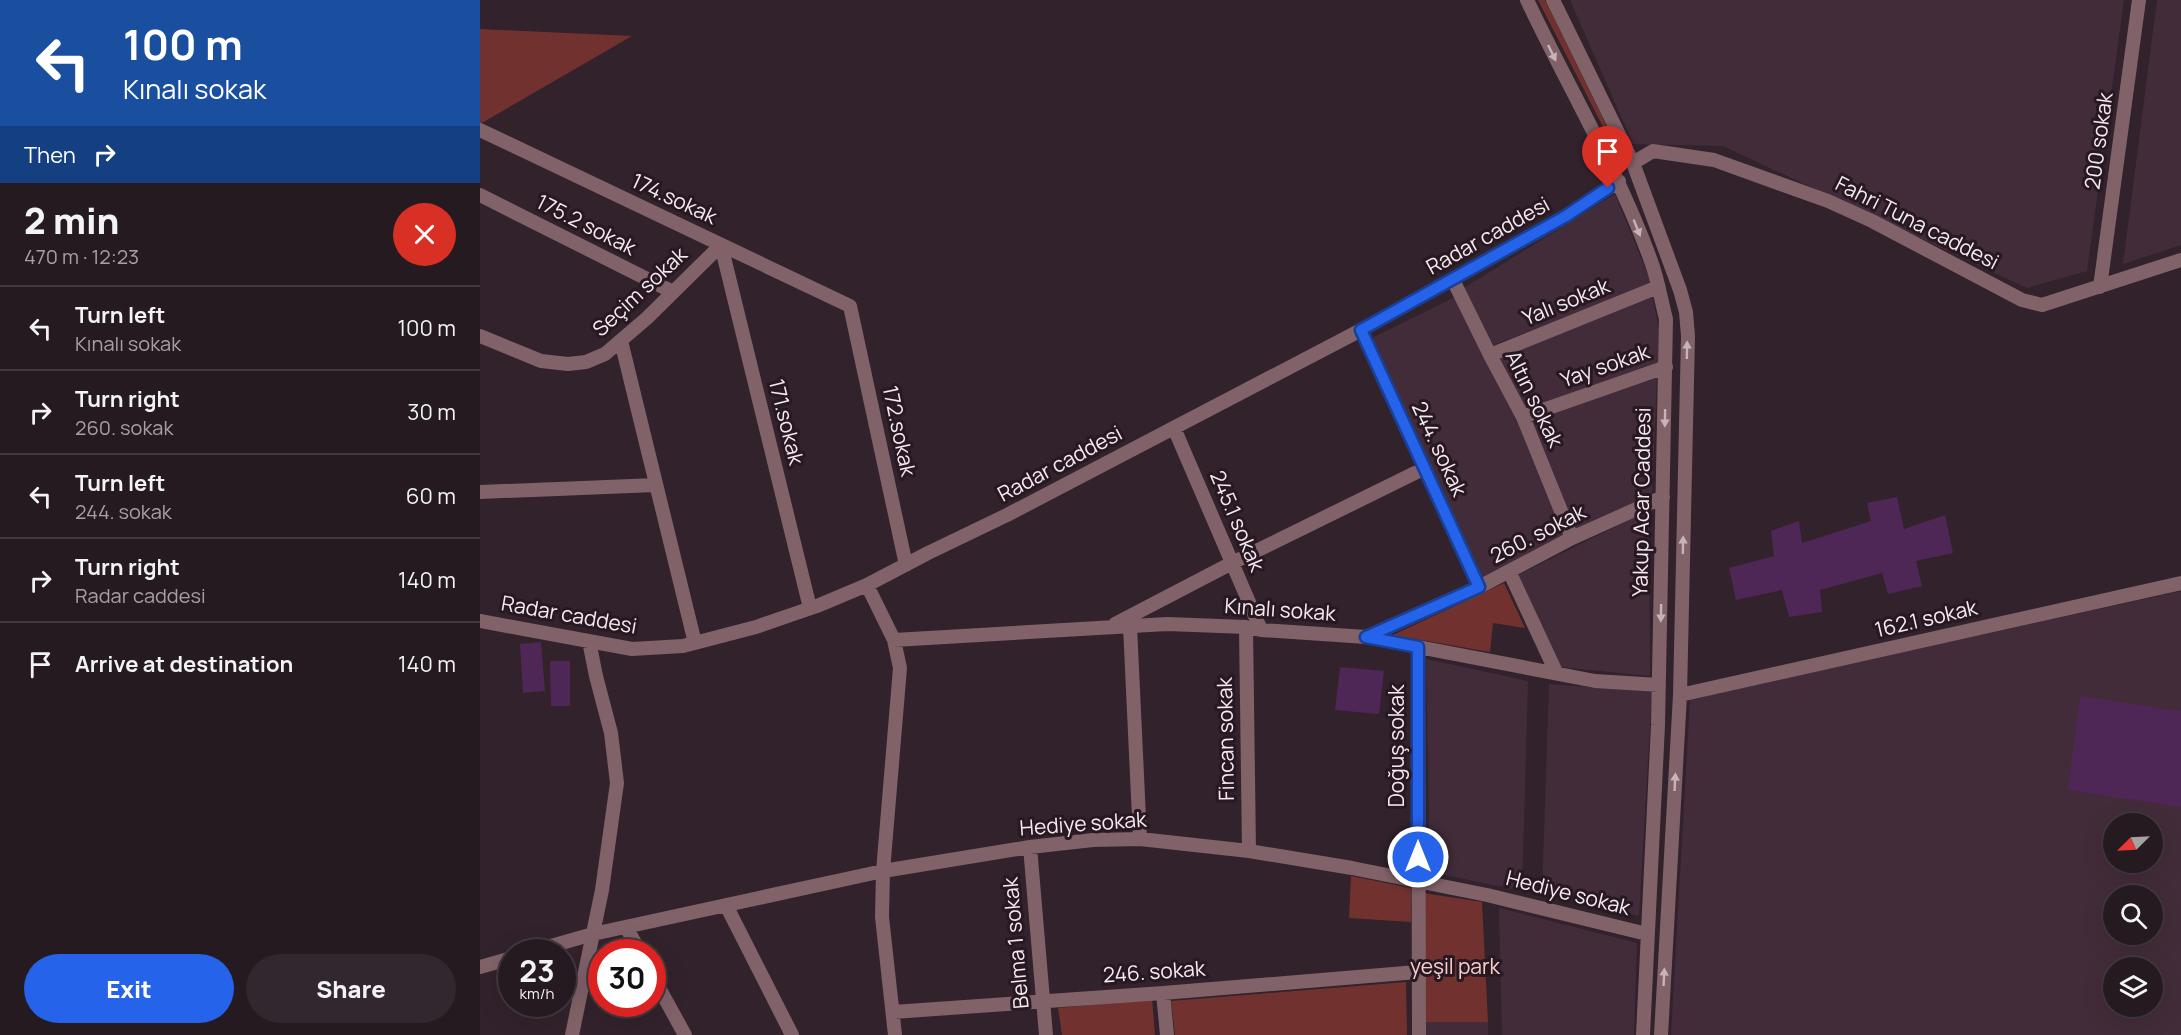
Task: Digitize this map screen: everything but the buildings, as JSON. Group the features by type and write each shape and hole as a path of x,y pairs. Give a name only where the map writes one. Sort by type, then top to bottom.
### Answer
{"street":[{"name":"Yakup Acar Caddesi","path":"1527,0 1554,58 1619,181 1651,262 1666,319 1659,685 1643,1035"},
{"name":"Yakup Acar Caddesi","path":"1553,0 1633,163 1677,281 1686,312 1688,336 1680,695 1661,1035"},
{"name":"200 sokak","path":"2100,288 2139,0"},
{"name":"174.sokak","path":"480,130 850,306"},
{"name":"Fahri Tuna caddesi","path":"1633,163 1653,152 1714,160 1828,201 1872,221 2022,300 2042,305 2181,260"},
{"name":"Radar caddesi","path":"480,621 632,650 683,646 756,627 810,608 867,585 1007,515 1361,330 1566,216 1619,181"},
{"name":"175.2 sokak","path":"480,195 673,292"},
{"name":"Seçim sokak","path":"480,336 541,361 568,364 586,362 605,354 721,245"},
{"name":"171.sokak","path":"721,245 810,608"},
{"name":"Altın sokak","path":"1453,280 1524,417 1572,538"},
{"name":"Yalı sokak","path":"1490,355 1658,287"},
{"name":"172.sokak","path":"850,306 906,564"},
{"name":"244. sokak","path":"1361,330 1479,587"},
{"path":"621,340 695,642"},
{"name":"Yay sokak","path":"1524,417 1666,367"},
{"name":"245.1 sokak","path":"1174,428 1261,630"},
{"path":"1110,627 1232,563 1425,468"},
{"path":"480,492 656,485"},
{"name":"260. sokak","path":"1366,637 1479,587 1572,538 1663,498"},
{"path":"1509,571 1556,672"},
{"name":"162.1 sokak","path":"1680,695 2181,583"},
{"path":"867,585 894,640 900,668 882,917 895,1035"},
{"name":"Kınalı sokak","path":"894,640 1167,624 1246,627 1366,637 1594,681 1659,685"},
{"path":"1130,626 1140,839"},
{"name":"Fincan sokak","path":"1246,627 1249,851"},
{"path":"572,1035 602,890 617,783 611,733 589,641"},
{"name":"Doğuş sokak","path":"1418,647 1417,972 1419,1035"},
{"name":"Hediye sokak","path":"576,939 884,871 1030,847 1093,840 1140,839 1249,851 1418,881 1487,894 1647,934"},
{"name":"Belma 1 sokak","path":"1030,847 1046,1035"},
{"path":"726,905 792,1035"},
{"path":"626,927 633,939"},
{"path":"480,967 498,962"},
{"name":"246. sokak","path":"893,1012 1417,972"},
{"path":"1163,993 1167,1035"},
{"path":"666,1000 685,1035"}],"shaded area":[{"path":"1570,0 2124,0 2087,271 2027,288 1723,146 1633,144"},
{"path":"2157,0 2181,0 2181,245 2123,264"},
{"path":"1615,194 1652,285 1493,345 1464,288"},
{"path":"1652,295 1659,329 1662,363 1526,411 1499,359"},
{"path":"1457,296 1521,424 1565,535 1482,577 1372,338"},
{"path":"1657,378 1652,494 1575,531 1531,420"},
{"path":"1649,510 1650,676 1561,667 1518,575"},
{"path":"2181,591 2181,1035 1671,1035 1690,699"},
{"path":"1426,659 1528,681 1522,891 1430,872"},
{"path":"1549,684 1652,692 1639,916 1542,893"},
{"path":"1499,908 1637,943 1634,1035 1502,1035"},
{"path":"1425,1022 1488,1022 1488,1035 1426,1035"}],"green space":[{"path":"1538,0 1545,0 1622,157 1619,158"},
{"path":"480,29 632,36 480,124"},
{"path":"1504,583 1525,628 1493,623 1490,652 1393,635"},
{"name":"yeşil park","path":"1351,876 1411,888 1411,922 1349,918"},
{"name":"yeşil park","path":"1423,893 1482,902 1488,1022 1425,1022"},
{"path":"1406,982 1407,1035 1175,1035 1171,1001"},
{"path":"1152,999 1155,1035 1062,1035 1058,1008"}],"route":[{"path":"1418,857 1418,647 1366,637 1479,587 1361,330 1566,216 1608,188"}]}
